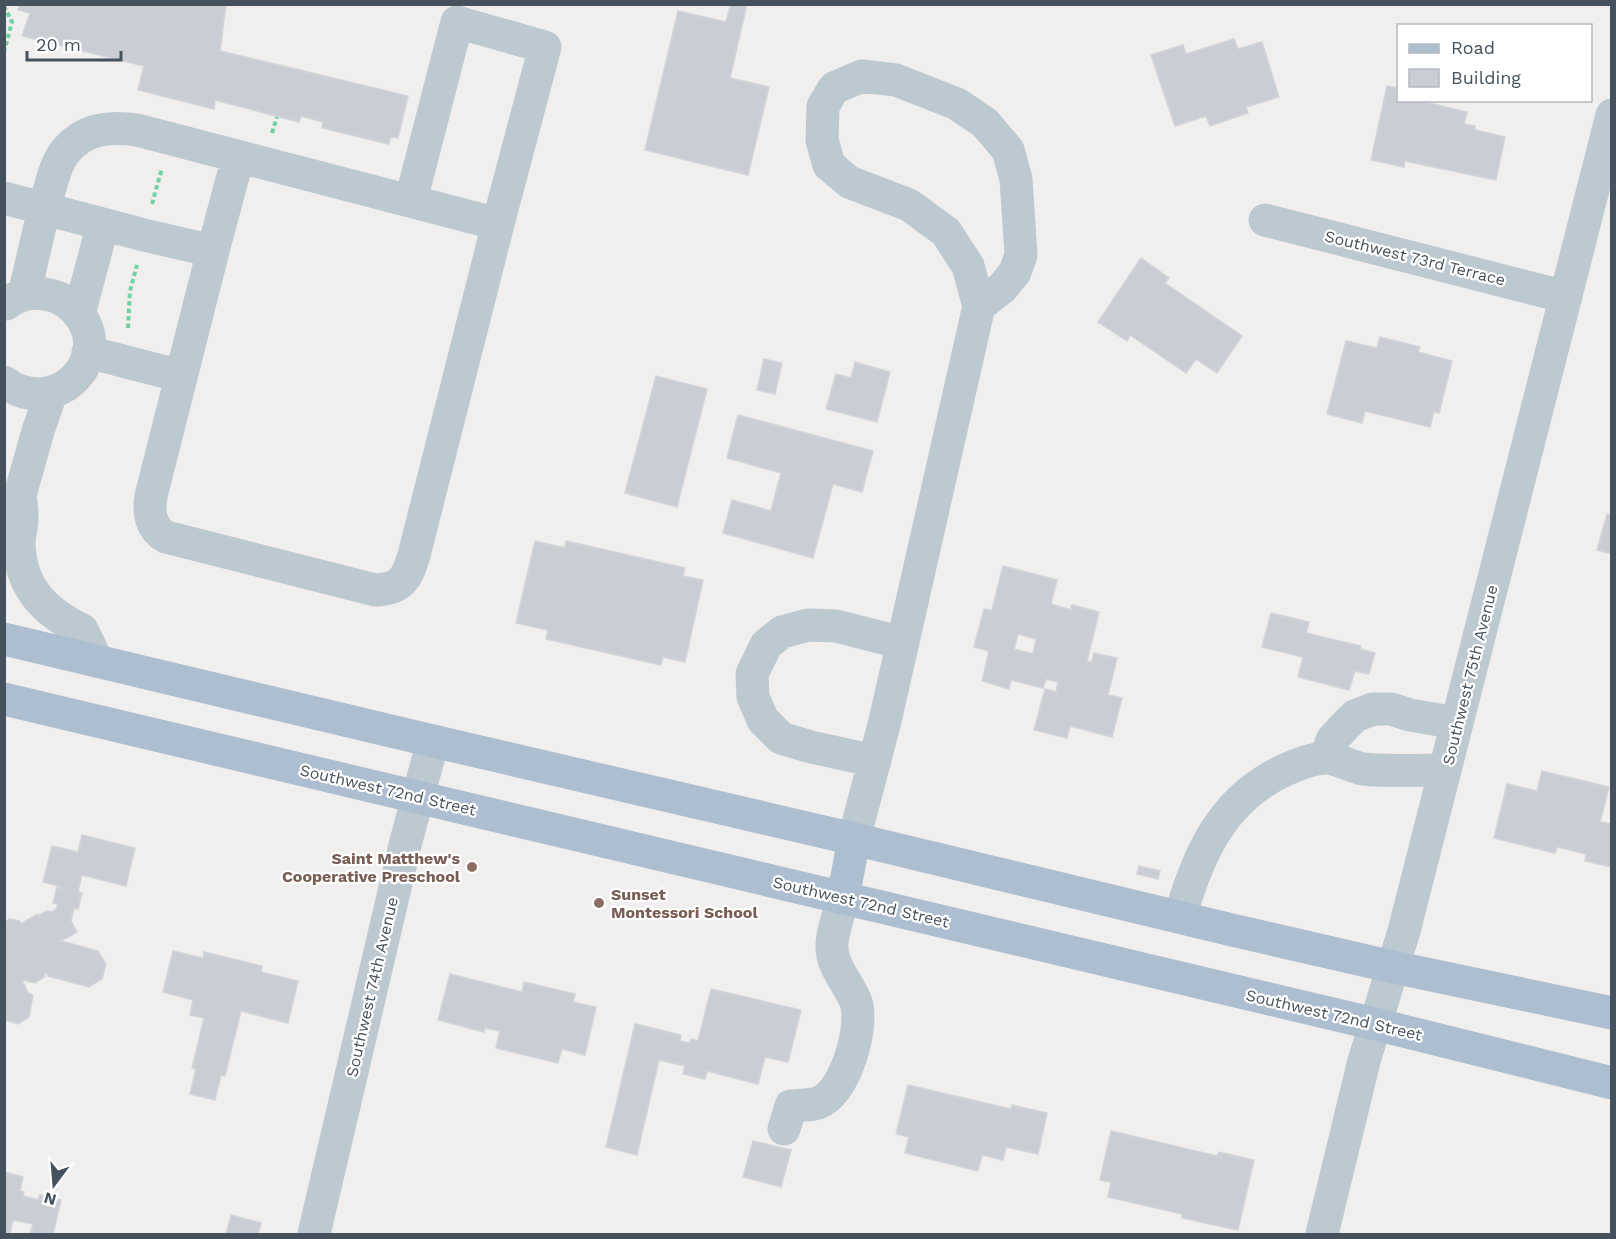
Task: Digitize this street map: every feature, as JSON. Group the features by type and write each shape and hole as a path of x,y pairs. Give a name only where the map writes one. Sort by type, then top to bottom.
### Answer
{"main road":[{"path":"4,639 1393,967 1611,1013"},
{"name":"Southwest 72nd Street","path":"4,699 1375,1024 1611,1083"},
{"path":"843,898 854,839"}],"street":[{"path":"238,157 149,503 152,522 160,534 166,537 367,589 382,590 391,587 405,579 408,574 545,47 457,22 411,200"},
{"path":"854,839 903,643 979,306 968,266 946,232 909,205 849,182 830,165 822,140 823,106 834,88 862,76 896,81 957,104 985,123 1008,150 1016,178 1022,255 1016,272 1002,288 979,306"},
{"name":"Southwest 75th Avenue","path":"1322,1234 1364,1061 1404,931 1611,115"},
{"path":"14,300 56,172 65,152 88,133 103,128 119,127 137,130 498,224"},
{"path":"4,198 213,250"},
{"name":"Southwest 73rd Terrace","path":"1264,220 1566,297"},
{"path":"79,314 103,224"},
{"path":"4,382 25,393 51,393 64,387 75,378 84,366 88,352 89,338 86,326 68,302 39,292 14,300"},
{"path":"88,352 182,376"},
{"path":"4,525 7,515 20,495 51,393"},
{"path":"20,495 22,520 19,539 20,557 28,582 45,607 66,623 82,630 97,661"},
{"path":"875,761 781,738 763,720 759,712 753,697 752,674 766,645 783,632 808,625 836,626 903,643"},
{"path":"1326,757 1332,740 1343,728 1356,716 1373,709 1391,709 1410,715 1457,723"},
{"name":"Southwest 74th Avenue","path":"314,1234 405,845 433,741"},
{"path":"1180,917 1190,881 1223,820 1251,790 1269,777 1294,766 1326,757 1361,768 1445,770"},
{"path":"784,1129 791,1106 811,1105 823,1101 836,1090 848,1067 859,1024 856,1004 831,949 843,898"}],"path":[{"path":"4,52 12,22 5,5"},
{"path":"151,208 164,159"},
{"path":"128,333 130,291 139,255"}],"building":[{"path":"20,4 226,4 220,51 408,96 398,138 391,137 389,144 322,128 323,122 301,116 299,122 215,100 214,109 138,90 144,66 22,36 30,13 18,10"},
{"path":"731,4 747,4 730,78 769,87 748,175 645,150 678,11 726,22"},
{"path":"1234,39 1238,49 1262,42 1279,97 1246,107 1248,113 1210,126 1206,116 1175,126 1151,55 1183,45 1186,54"},
{"path":"1387,86 1397,88 1397,102 1425,102 1467,112 1464,124 1475,126 1475,130 1505,137 1496,180 1405,161 1404,167 1371,160"},
{"path":"1141,258 1169,278 1165,283 1242,336 1217,373 1196,359 1186,373 1130,335 1127,341 1098,322"},
{"path":"1380,337 1420,347 1418,352 1452,361 1439,413 1434,412 1430,427 1365,411 1362,423 1327,414 1346,341 1377,348"},
{"path":"764,359 782,363 775,394 757,390"},
{"path":"855,362 890,372 877,422 826,409 836,374 851,378"},
{"path":"656,376 707,389 677,507 625,493"},
{"path":"738,415 873,451 862,492 833,484 813,558 723,533 732,500 771,511 781,473 727,458"},
{"path":"1607,514 1612,515 1612,554 1597,550"},
{"path":"535,541 565,548 566,541 685,568 683,576 703,580 685,662 663,657 661,665 546,639 548,630 516,623"},
{"path":"1003,566 1057,580 1051,604 1071,610 1072,605 1099,612 1087,661 1092,662 1094,653 1117,658 1108,695 1122,698 1112,737 1070,726 1067,738 1034,730 1045,689 1056,692 1058,682 1046,679 1043,688 1011,680 1009,689 982,681 989,651 974,647 984,609 992,610","holes":["1018,634 1036,639 1033,654 1014,649"]},
{"path":"1271,613 1309,622 1306,633 1361,646 1360,649 1375,653 1369,674 1355,671 1349,690 1298,677 1303,657 1262,647"},
{"path":"1542,771 1609,787 1600,822 1612,824 1612,867 1585,861 1586,854 1557,847 1555,853 1494,838 1507,784 1537,791"},
{"path":"82,835 135,848 126,886 82,875 78,892 82,893 78,909 74,908 71,921 77,932 61,941 98,951 106,964 102,979 89,987 48,976 46,972 44,977 35,983 22,980 28,993 33,995 29,1017 18,1024 6,1020 4,1018 4,922 10,919 20,921 21,924 37,914 39,918 39,915 56,909 58,904 53,903 57,887 62,887 43,882 52,846 78,852"},
{"path":"1139,866 1160,871 1158,879 1137,874"},
{"path":"173,951 203,958 204,952 262,966 261,972 298,981 288,1023 241,1011 225,1076 221,1075 215,1100 190,1094 196,1069 192,1068 204,1018 190,1015 193,1000 163,992"},
{"path":"450,974 522,992 524,982 575,994 573,1002 596,1007 585,1055 562,1049 558,1063 496,1048 500,1031 485,1028 484,1032 438,1020"},
{"path":"711,989 801,1010 788,1062 765,1057 758,1084 707,1071 705,1079 683,1074 685,1066 659,1060 637,1155 606,1147 635,1024 681,1035 680,1041 690,1043 691,1039 698,1041"},
{"path":"908,1085 1011,1109 1012,1105 1047,1113 1038,1154 1006,1147 1003,1160 982,1155 978,1171 905,1153 909,1137 896,1134"},
{"path":"1111,1131 1217,1156 1219,1152 1254,1160 1238,1230 1182,1218 1182,1214 1108,1197 1111,1182 1100,1180"},
{"path":"753,1141 791,1150 781,1187 743,1177"},
{"path":"4,1172 23,1177 20,1191 24,1192 23,1196 38,1200 40,1195 61,1200 53,1234 30,1234 33,1224 13,1220 10,1234 4,1234"},
{"path":"231,1215 261,1223 258,1234 226,1234"}],"place":[{"name":"Saint Matthew's Cooperative Preschool","path":"472,867"},
{"name":"Sunset Montessori School","path":"599,903"}]}
